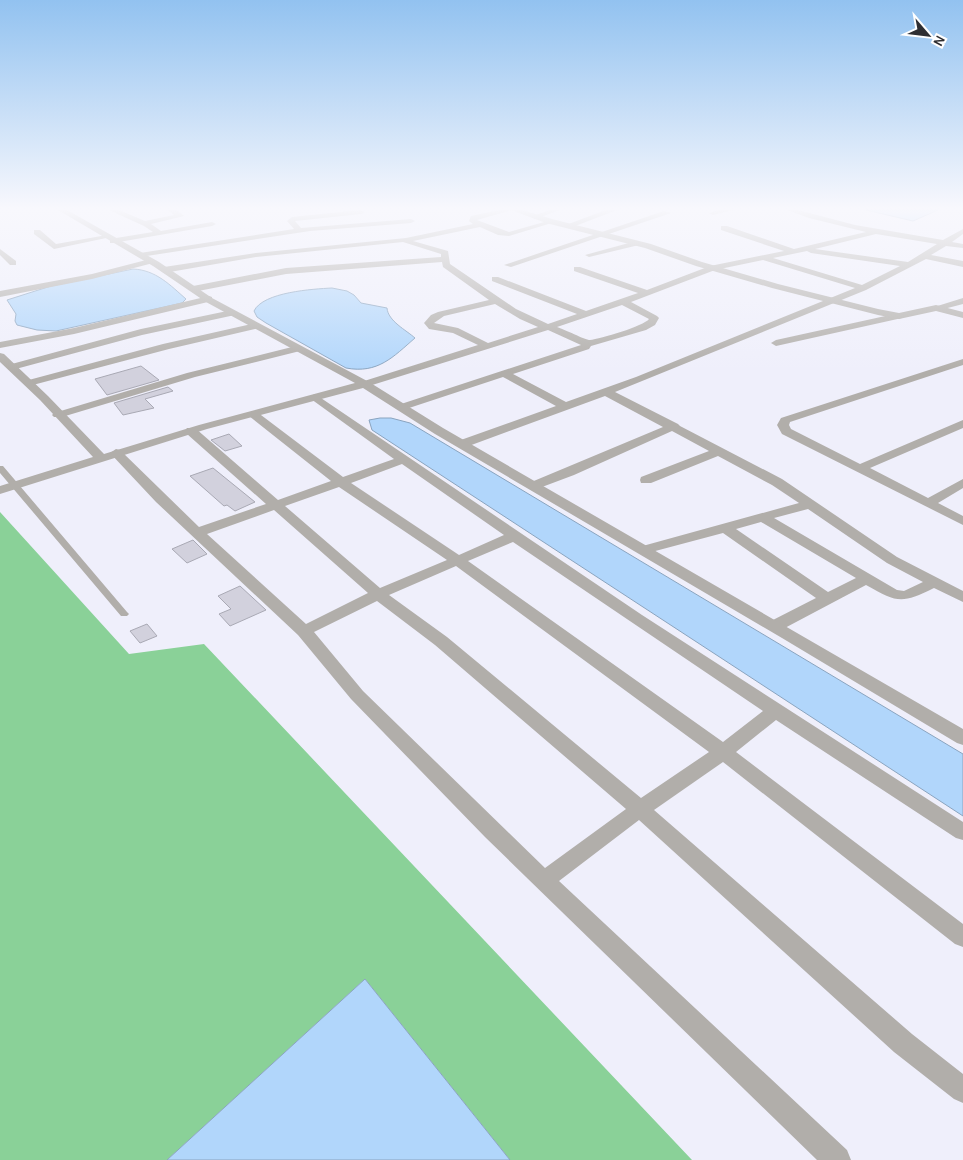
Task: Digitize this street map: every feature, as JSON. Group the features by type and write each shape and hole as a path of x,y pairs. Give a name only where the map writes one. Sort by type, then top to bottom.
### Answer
{"street":[{"path":"0,294 92,276 138,264"},
{"path":"155,264 208,299 296,349 365,384 462,444 963,738"},
{"path":"164,270 201,264"},
{"path":"193,289 286,271 376,264"},
{"path":"446,264 471,281 495,301 525,319 587,344"},
{"path":"701,264 832,300 899,316"},
{"path":"0,490 191,431 365,384 548,327 623,302 713,268 732,264"},
{"path":"783,264 863,288"},
{"path":"902,264 909,265"},
{"path":"462,444 606,392 863,288 909,265"},
{"path":"577,269 647,293"},
{"path":"495,279 584,314"},
{"path":"0,282 10,292"},
{"path":"0,345 74,331 208,299"},
{"path":"487,346 455,330 432,327 429,323 434,317 441,314 495,301"},
{"path":"776,343 963,301"},
{"path":"402,407 505,374 584,347 587,344 643,328 652,323 654,318 623,302"},
{"path":"936,308 963,315"},
{"path":"12,367 141,332 232,313"},
{"path":"28,383 168,346 256,326"},
{"path":"58,414 191,375 296,349"},
{"path":"0,356 101,458"},
{"path":"963,362 785,420 783,425 786,430 963,521"},
{"path":"505,374 564,406"},
{"path":"606,392 674,426 718,452 777,482 892,560 932,583 963,597"},
{"path":"315,397 403,460 515,536 963,832"},
{"path":"253,414 341,482 457,560 723,752 963,937"},
{"path":"860,468 963,424"},
{"path":"534,486 568,474 614,451 674,426"},
{"path":"191,431 378,594 441,641 640,809 903,1043 963,1090"},
{"path":"646,480 718,452"},
{"path":"116,453 161,499 304,632 357,695 492,831 837,1160"},
{"path":"198,532 403,460"},
{"path":"930,503 963,484"},
{"path":"644,550 810,504"},
{"path":"764,518 885,590 900,596 906,596 932,583"},
{"path":"724,528 826,598"},
{"path":"304,632 378,594 515,536"},
{"path":"775,626 866,578"},
{"path":"544,880 640,809 723,752 776,710"}],"lane":[{"path":"0,468 124,614"}],"green space":[{"path":"0,512 129,654 204,644 692,1160 510,1160 365,979 167,1160 0,1160"}],"water":[{"path":"133,269 156,275 186,299 182,303 56,331 37,330 17,325 15,321 16,314 7,300 51,286"},
{"path":"332,288 347,291 354,295 361,303 387,308 394,321 415,338 392,357 376,366 367,369 346,368 266,323 257,317 254,311 267,300 278,296 301,291"},
{"path":"391,418 410,423 963,754 963,816 372,430 369,420"},
{"path":"365,979 510,1160 167,1160"}],"building":[{"path":"141,366 159,380 107,395 95,379"},
{"path":"168,387 173,391 145,399 154,408 123,415 114,403"},
{"path":"229,434 242,446 225,451 211,440"},
{"path":"213,468 255,502 235,511 227,505 224,506 190,476"},
{"path":"193,540 207,554 187,563 172,549"},
{"path":"240,586 266,610 230,626 219,614 231,609 218,596"},
{"path":"147,624 157,636 140,643 130,631"}]}
